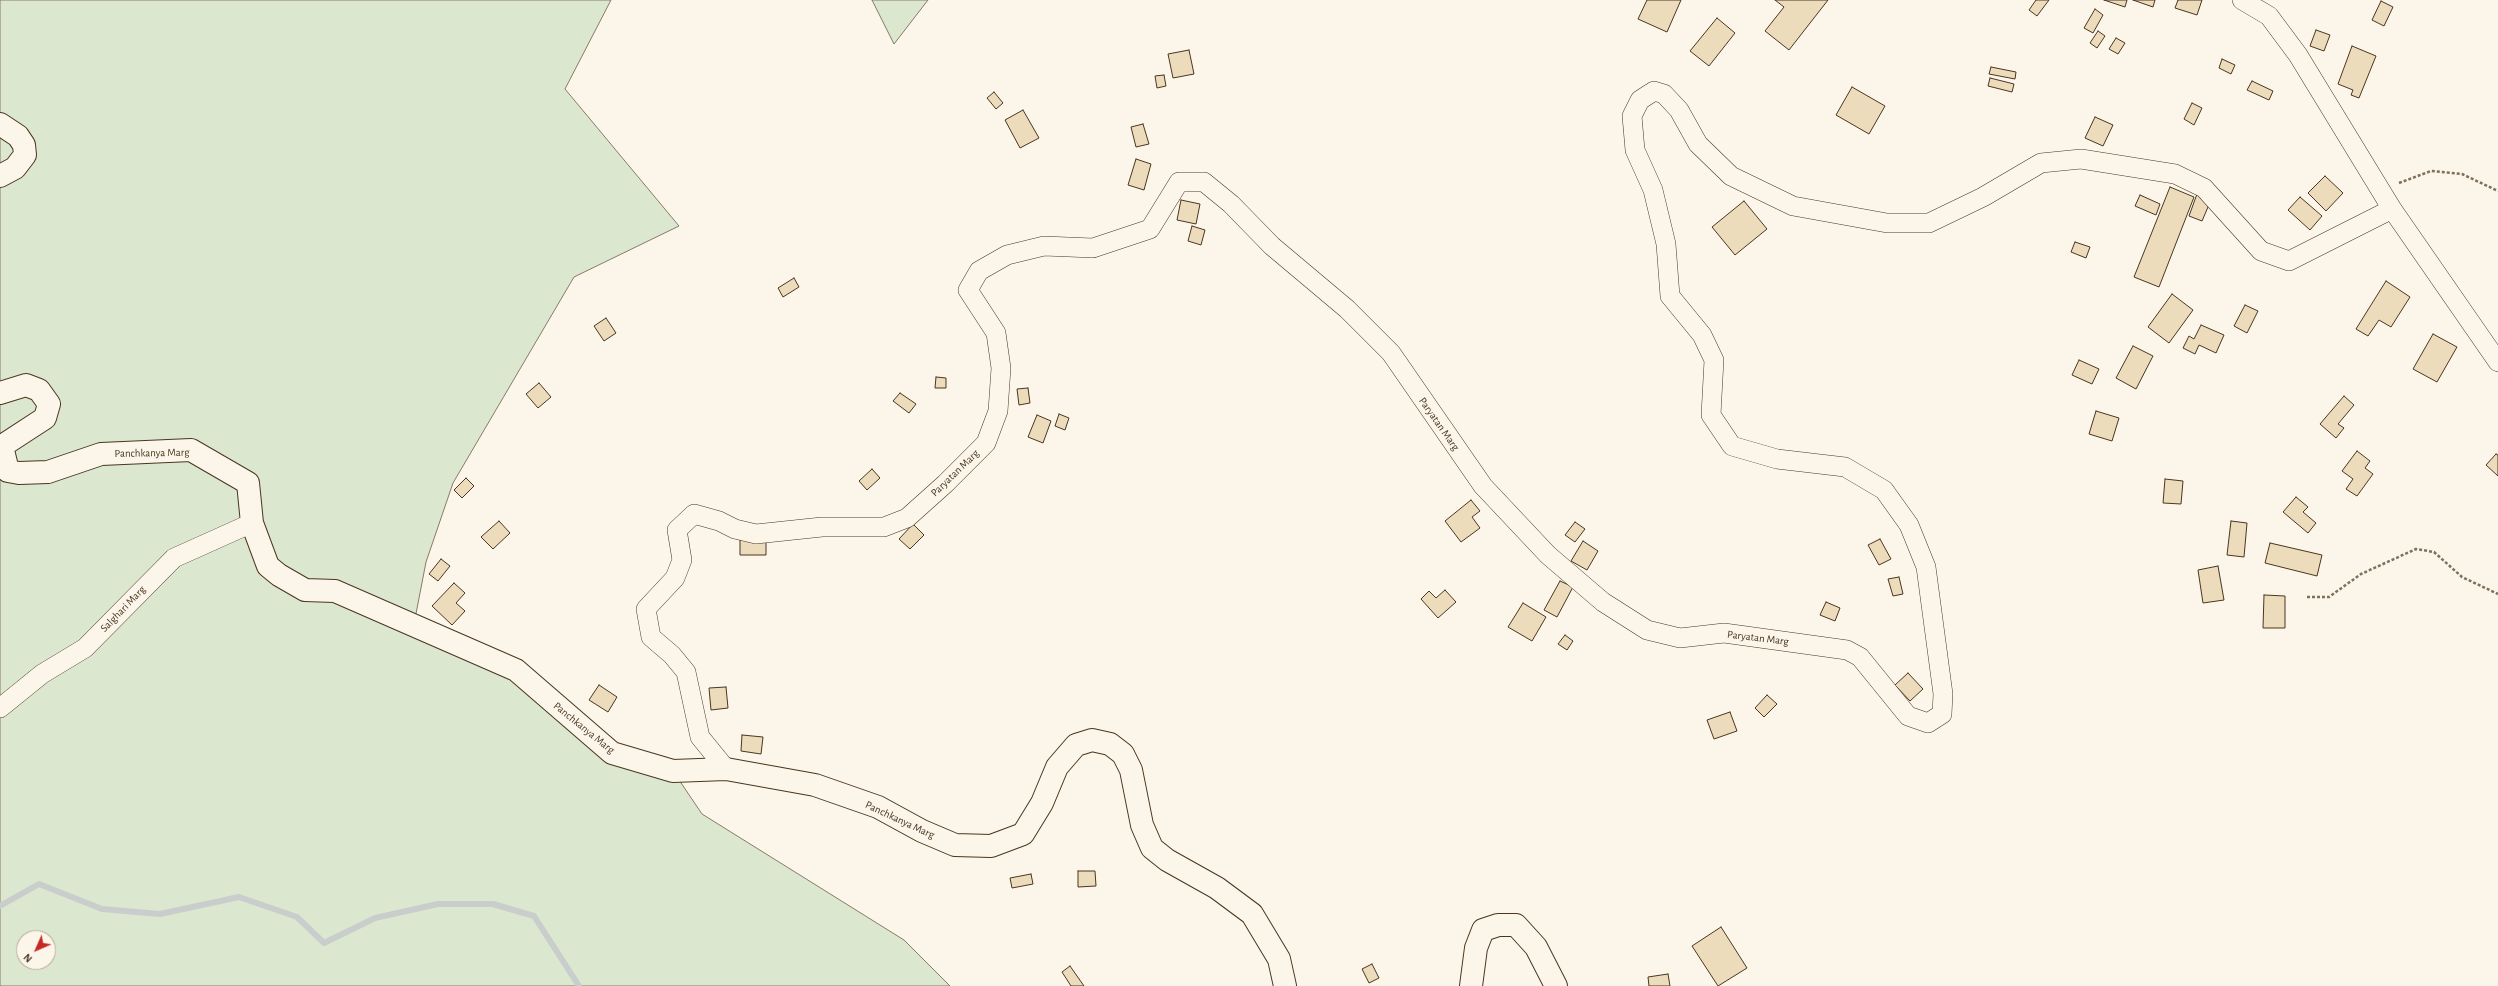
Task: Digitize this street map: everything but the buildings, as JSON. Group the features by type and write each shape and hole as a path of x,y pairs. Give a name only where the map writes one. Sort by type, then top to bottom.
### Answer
{"street":[{"path":"2242,0 2269,16 2298,55 2392,209 2498,362"},
{"name":"Paryatan Marg","path":"726,768 700,737 686,672 672,655 651,637 646,609 675,578 682,560 677,530 694,514 720,521 735,529 756,534 822,527 884,527 906,518 945,484 986,443 998,411 1001,368 996,333 968,290 979,270 1008,255 1044,246 1093,248 1150,229 1179,182 1204,182 1231,204 1272,246 1358,320 1391,353 1483,486 1548,555 1603,602 1647,630 1680,638 1724,633 1847,650 1860,657 1908,716 1928,723 1942,714 1943,694 1926,567 1909,525 1884,490 1844,467 1777,459 1732,446 1711,415 1714,360 1702,335 1670,296 1666,244 1653,190 1635,150 1632,116 1640,100 1654,91 1664,94 1679,110 1698,144 1731,176 1792,206 1887,224 1929,223 1982,197 2041,164 2081,159 2175,174 2204,188 2261,251 2289,261 2392,209"},
{"path":"0,124 18,136 24,145 25,155 15,168 0,176"},
{"name":"Panchkanya Marg","path":"0,393 26,385 39,390 49,404 44,418 2,446 8,471 19,473 48,472 101,454 191,450 248,482 252,522 268,566 279,575 305,590 335,591 516,670 612,754 672,770 726,768 814,785 878,807 922,831 955,845 991,846 1023,834 1042,803 1057,767 1076,745 1092,740 1110,744 1123,754 1131,770 1142,825 1152,848 1167,860 1217,888 1252,914 1279,959 1285,986"},
{"name":"Salghari Marg","path":"0,708 42,674 85,648 174,558 252,522"},
{"path":"1471,986 1476,948 1483,930 1498,925 1516,925 1536,947 1556,986"}],"path":[{"path":"2380,190 2431,171 2462,174 2498,192"},
{"path":"2307,597 2329,597 2361,574 2416,549 2434,552 2462,577 2498,594"}],"green space":[{"path":"0,0 611,0 565,89 679,226 574,277 453,483 426,562 414,624 516,670 612,753 673,771 702,814 904,940 950,986 0,986"},
{"path":"872,0 928,0 894,44"}],"waterway":[{"path":"0,906 39,884 102,909 160,914 239,897 297,917 324,943 375,918 438,904 493,904 534,916 579,986"}]}
